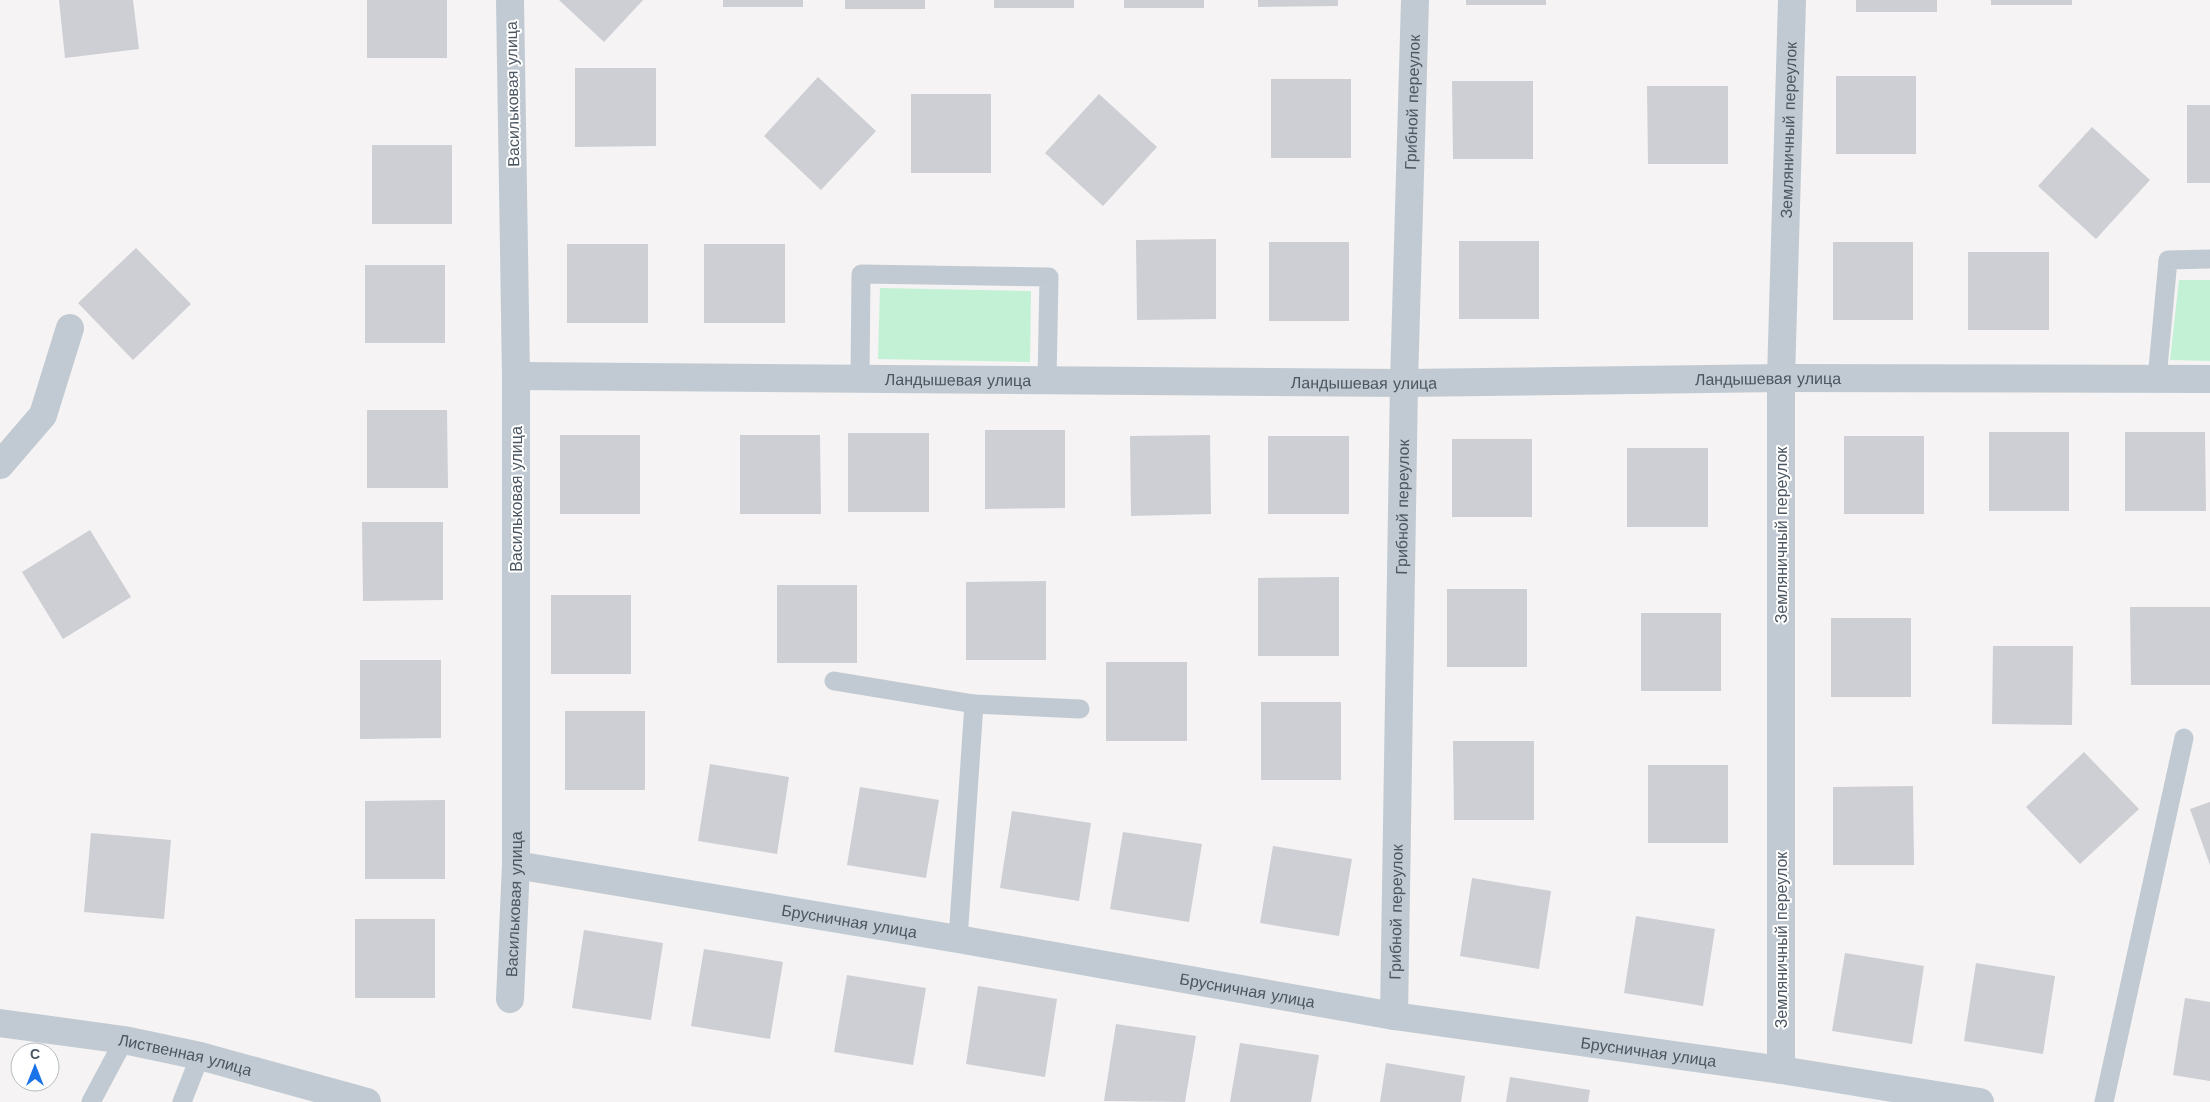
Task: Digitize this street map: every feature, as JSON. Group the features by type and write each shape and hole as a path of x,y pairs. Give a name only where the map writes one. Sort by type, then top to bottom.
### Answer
{"street":[{"name":"Васильковая улица","path":"510,0 516,376 516,865 510,999"},
{"name":"Грибной переулок","path":"1394,1016 1404,383 1415,0"},
{"name":"Земляничный переулок","path":"1781,1070 1781,378 1792,0"},
{"path":"0,465 43,415 70,328"},
{"name":"Ландышевая улица","path":"516,376 1404,383 1781,378 2210,379"},
{"name":"Брусничная улица","path":"516,865 958,939 1394,1016 1781,1070 1980,1102"},
{"name":"Лиственная улица","path":"0,1023 124,1040 200,1056 367,1102"}],"lane":[{"path":"2157,379 2168,260 2210,259"},
{"path":"860,379 861,274 1049,277 1047,380"},
{"path":"834,681 974,704 1080,709"},
{"path":"958,939 974,704"},
{"path":"2104,1102 2184,738"},
{"path":"91,1102 124,1040"},
{"path":"182,1102 200,1056"}],"green space":[{"path":"2179,280 2210,280 2210,361 2170,360"},
{"path":"880,288 1031,291 1030,362 878,359"}],"building":[{"path":"59,0 133,0 139,49 65,58"},
{"path":"367,0 447,0 447,58 367,58"},
{"path":"559,0 643,0 604,42"},
{"path":"723,0 803,0 803,7 723,7"},
{"path":"845,0 925,0 925,9 845,9"},
{"path":"994,0 1074,0 1074,8 994,8"},
{"path":"1124,0 1204,0 1204,8 1124,8"},
{"path":"1258,0 1338,0 1338,6 1258,7"},
{"path":"1466,0 1546,0 1546,5 1466,5"},
{"path":"1856,0 1937,0 1937,12 1856,12"},
{"path":"1991,0 2072,0 2072,5 1991,5"},
{"path":"575,68 656,68 656,146 575,147"},
{"path":"1836,76 1916,76 1916,154 1836,154"},
{"path":"818,77 876,131 821,190 764,136"},
{"path":"1271,79 1351,79 1351,158 1271,158"},
{"path":"1452,81 1533,81 1533,159 1453,159"},
{"path":"1647,86 1728,86 1728,164 1648,164"},
{"path":"911,94 991,94 991,173 911,173"},
{"path":"1099,94 1157,147 1103,206 1045,153"},
{"path":"2187,105 2210,105 2210,183 2187,183"},
{"path":"2092,127 2150,180 2096,239 2038,186"},
{"path":"372,145 452,145 452,224 372,224"},
{"path":"1216,239 1216,319 1137,320 1136,240"},
{"path":"1459,241 1539,241 1539,319 1459,319"},
{"path":"1269,242 1349,242 1349,321 1269,321"},
{"path":"1833,242 1913,242 1913,320 1833,320"},
{"path":"567,244 648,244 648,323 567,323"},
{"path":"704,244 785,244 785,323 704,323"},
{"path":"136,248 191,304 133,360 78,303"},
{"path":"1968,252 2049,252 2049,330 1968,330"},
{"path":"365,265 445,265 445,343 365,343"},
{"path":"367,410 447,410 448,488 367,488"},
{"path":"985,430 1065,430 1065,508 985,509"},
{"path":"1989,432 2069,432 2069,511 1989,511"},
{"path":"2125,432 2205,432 2206,511 2125,511"},
{"path":"848,433 929,433 929,512 848,512"},
{"path":"560,435 640,435 640,514 560,514"},
{"path":"740,435 820,435 821,514 740,514"},
{"path":"1210,435 1211,514 1131,516 1130,436"},
{"path":"1268,436 1349,436 1349,514 1268,514"},
{"path":"1844,436 1924,436 1924,514 1844,514"},
{"path":"1452,439 1532,439 1532,517 1452,517"},
{"path":"1627,448 1708,448 1708,527 1627,527"},
{"path":"362,522 443,522 443,600 363,601"},
{"path":"90,530 131,597 63,639 22,572"},
{"path":"1339,577 1339,656 1258,656 1258,578"},
{"path":"1046,581 1046,660 966,660 966,582"},
{"path":"777,585 857,585 857,663 777,663"},
{"path":"1447,589 1527,589 1527,667 1447,667"},
{"path":"551,595 631,595 631,674 551,674"},
{"path":"2130,607 2210,607 2210,685 2131,685"},
{"path":"1641,613 1721,613 1721,691 1641,691"},
{"path":"1831,618 1911,618 1911,697 1831,697"},
{"path":"1993,646 2073,646 2072,725 1992,724"},
{"path":"360,660 441,660 441,738 360,739"},
{"path":"1106,662 1187,662 1187,741 1106,741"},
{"path":"1261,702 1341,702 1341,780 1261,780"},
{"path":"565,711 645,711 645,790 565,790"},
{"path":"1453,741 1534,741 1534,820 1454,820"},
{"path":"2084,752 2139,809 2080,864 2026,807"},
{"path":"710,764 789,777 777,854 698,841"},
{"path":"1648,765 1728,765 1728,843 1648,843"},
{"path":"1913,786 1914,865 1833,865 1833,787"},
{"path":"860,787 939,800 926,878 847,865"},
{"path":"445,800 445,879 365,879 365,801"},
{"path":"2210,802 2210,865 2190,809"},
{"path":"1012,811 1091,823 1079,901 1000,888"},
{"path":"1123,832 1202,844 1189,922 1110,909"},
{"path":"91,833 171,840 164,919 84,912"},
{"path":"1273,846 1352,859 1339,936 1260,923"},
{"path":"1472,878 1551,891 1539,969 1460,956"},
{"path":"1636,916 1715,929 1703,1006 1624,993"},
{"path":"355,919 435,919 435,998 355,998"},
{"path":"584,930 663,943 651,1020 572,1008"},
{"path":"704,949 783,962 770,1039 691,1026"},
{"path":"1845,953 1924,966 1912,1044 1832,1031"},
{"path":"1976,963 2055,976 2043,1054 1964,1041"},
{"path":"847,975 926,988 913,1065 834,1052"},
{"path":"978,986 1057,999 1045,1077 966,1064"},
{"path":"2185,998 2210,1002 2210,1081 2173,1075"},
{"path":"1116,1024 1196,1036 1185,1102 1104,1101"},
{"path":"1240,1043 1319,1055 1311,1102 1230,1102"},
{"path":"1386,1063 1465,1076 1461,1102 1380,1102"},
{"path":"1510,1077 1590,1090 1588,1102 1506,1102"}]}
